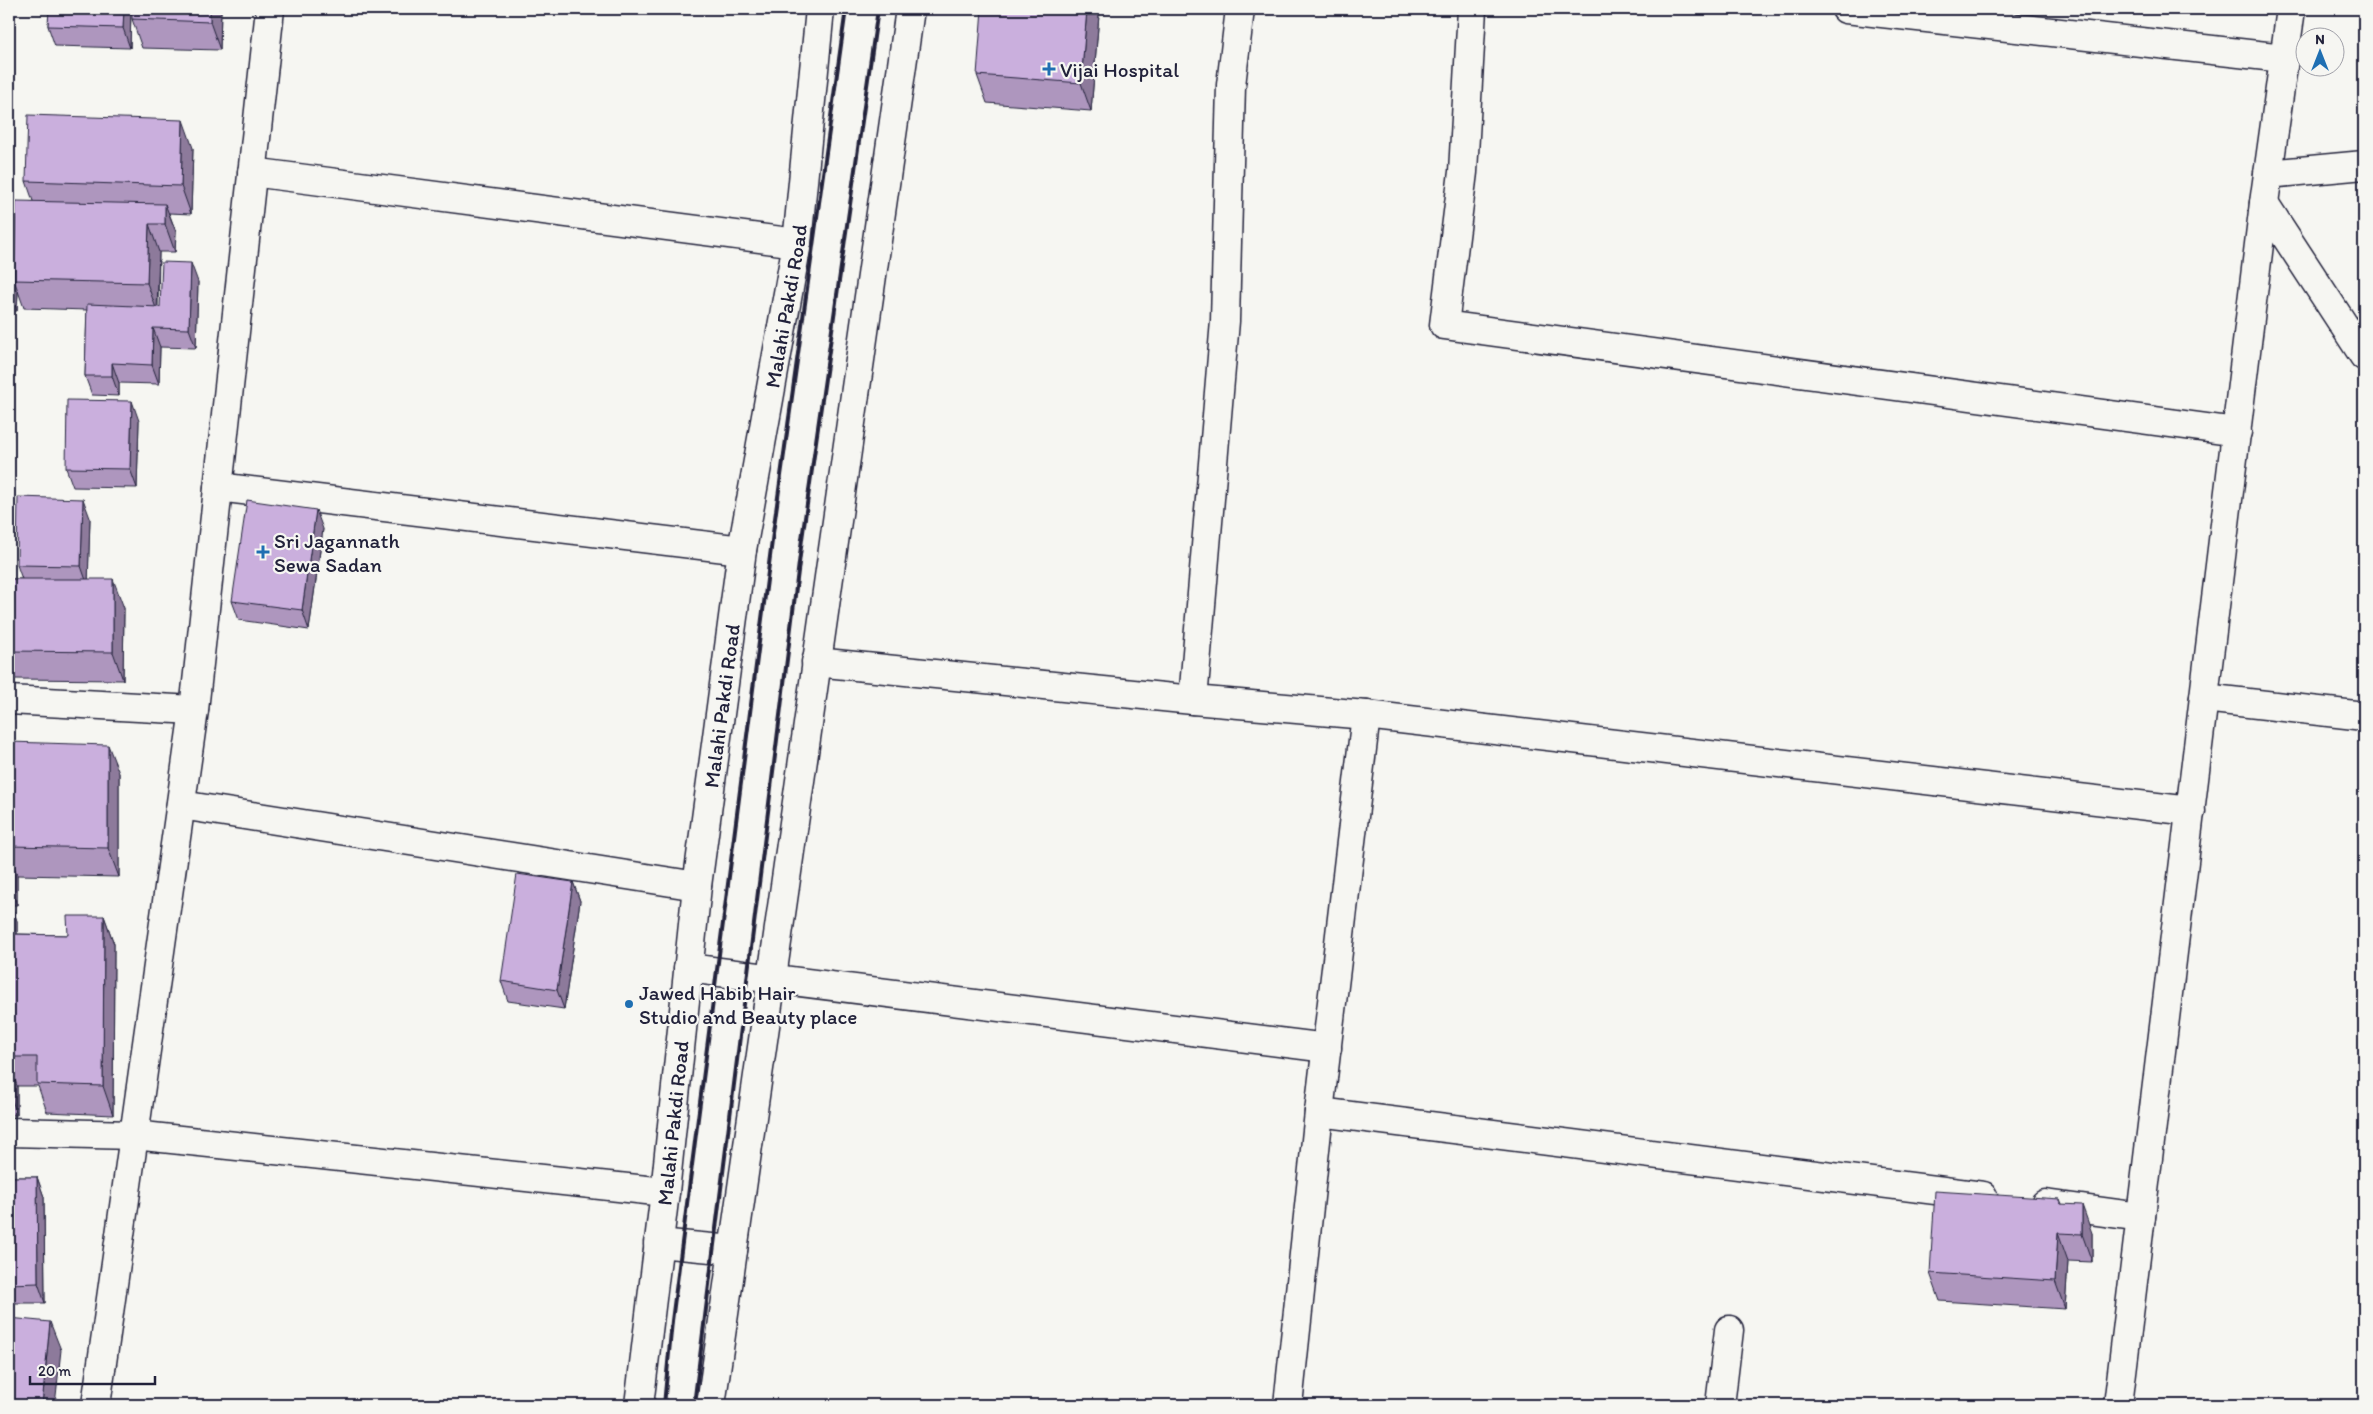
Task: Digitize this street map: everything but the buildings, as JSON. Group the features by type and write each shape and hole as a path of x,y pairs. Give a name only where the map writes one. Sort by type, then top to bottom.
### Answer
{"street":[{"path":"96,1405 194,710 270,9"},
{"name":"Malahi Pakdi Road","path":"639,1405 665,1192 697,886 742,550 797,244 820,9"},
{"path":"711,1405 910,9"},
{"path":"1192,700 1225,321 1231,85 1240,9"},
{"path":"1472,9 1463,172 1444,325 2237,432"},
{"path":"1846,9 1954,15 2284,58"},
{"path":"2118,1405 2264,204 2291,9"},
{"path":"2268,174 2364,166"},
{"path":"252,172 797,244"},
{"path":"2264,204 2364,356"},
{"path":"218,487 742,550"},
{"path":"816,662 1192,700 1366,714 2191,811"},
{"path":"2204,698 2364,716"},
{"path":"9,700 194,710"},
{"path":"1288,1405 1366,714"},
{"path":"181,805 697,886"},
{"path":"688,968 1327,1048"},
{"path":"1320,1112 2141,1217"},
{"path":"9,1132 134,1135 665,1192"},
{"path":"658,1244 733,1250"},
{"path":"1720,1405 1729,1330"}],"railway":[{"path":"664,1405 672,1321 773,533 846,9"},
{"path":"694,1405 802,539 878,9"}],"place":[{"name":"Vijai Hospital","path":"1049,69"},
{"name":"Sri Jagannath Sewa Sadan","path":"263,552"},
{"name":"Jawed Habib Hair Studio and Beauty place","path":"629,1004"}]}
